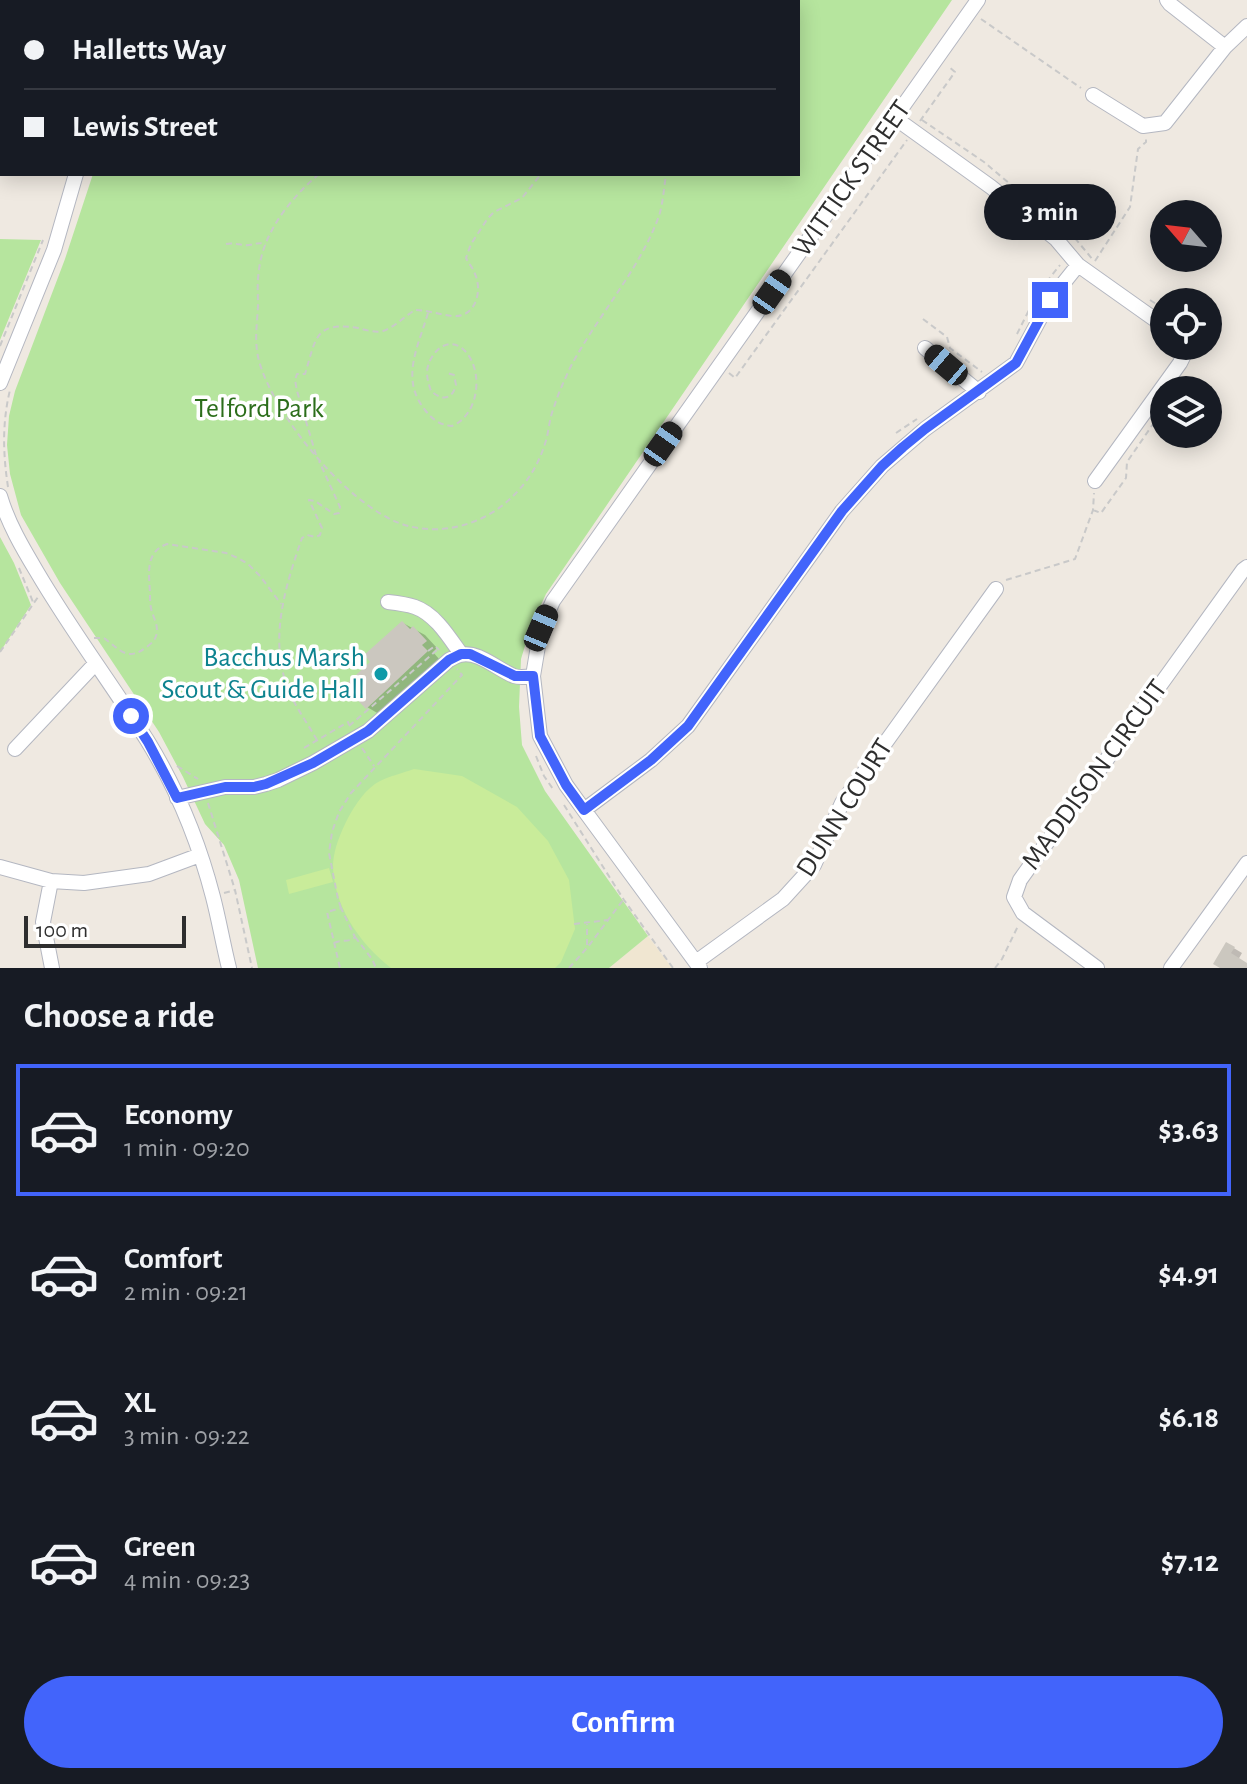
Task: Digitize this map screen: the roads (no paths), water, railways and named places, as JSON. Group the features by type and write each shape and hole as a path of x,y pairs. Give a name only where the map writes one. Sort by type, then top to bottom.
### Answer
{"street":[{"path":"1167,0 1225,47"},
{"name":"WITTICK STREET","path":"698,965 566,785 540,736 533,676 541,628 553,601 974,6"},
{"path":"1093,95 1143,126 1165,123 1225,47 1247,26"},
{"path":"895,118 991,187 1150,315"},
{"path":"5,386 54,250 75,176"},
{"path":"584,810 651,760 688,726 842,511 882,466 973,387 1016,363 1050,300 1078,258"},
{"path":"925,348 973,387"},
{"path":"1095,481 1182,360"},
{"path":"5,494 5,514 47,589 148,742 177,798 213,896 229,968"},
{"name":"MADDISON CIRCUIT","path":"1097,968 1023,913 1014,897 1020,880 1247,567"},
{"name":"DUNN COURT","path":"698,965 783,899 814,865 842,803 996,589"},
{"path":"388,602 415,607 427,613 437,623 455,657"},
{"path":"177,798 225,787 266,784 313,763 368,731 455,657 470,654 515,676 533,676"},
{"path":"15,749 95,664"},
{"path":"0,867 51,881 84,883 149,874 200,855"},
{"path":"1171,968 1247,863"},
{"path":"51,881 43,922 52,968"}],"place":[{"name":"Bacchus Marsh Scout & Guide Hall","path":"381,674"}],"park label":[{"name":"Telford Park","path":"259,409"}]}
